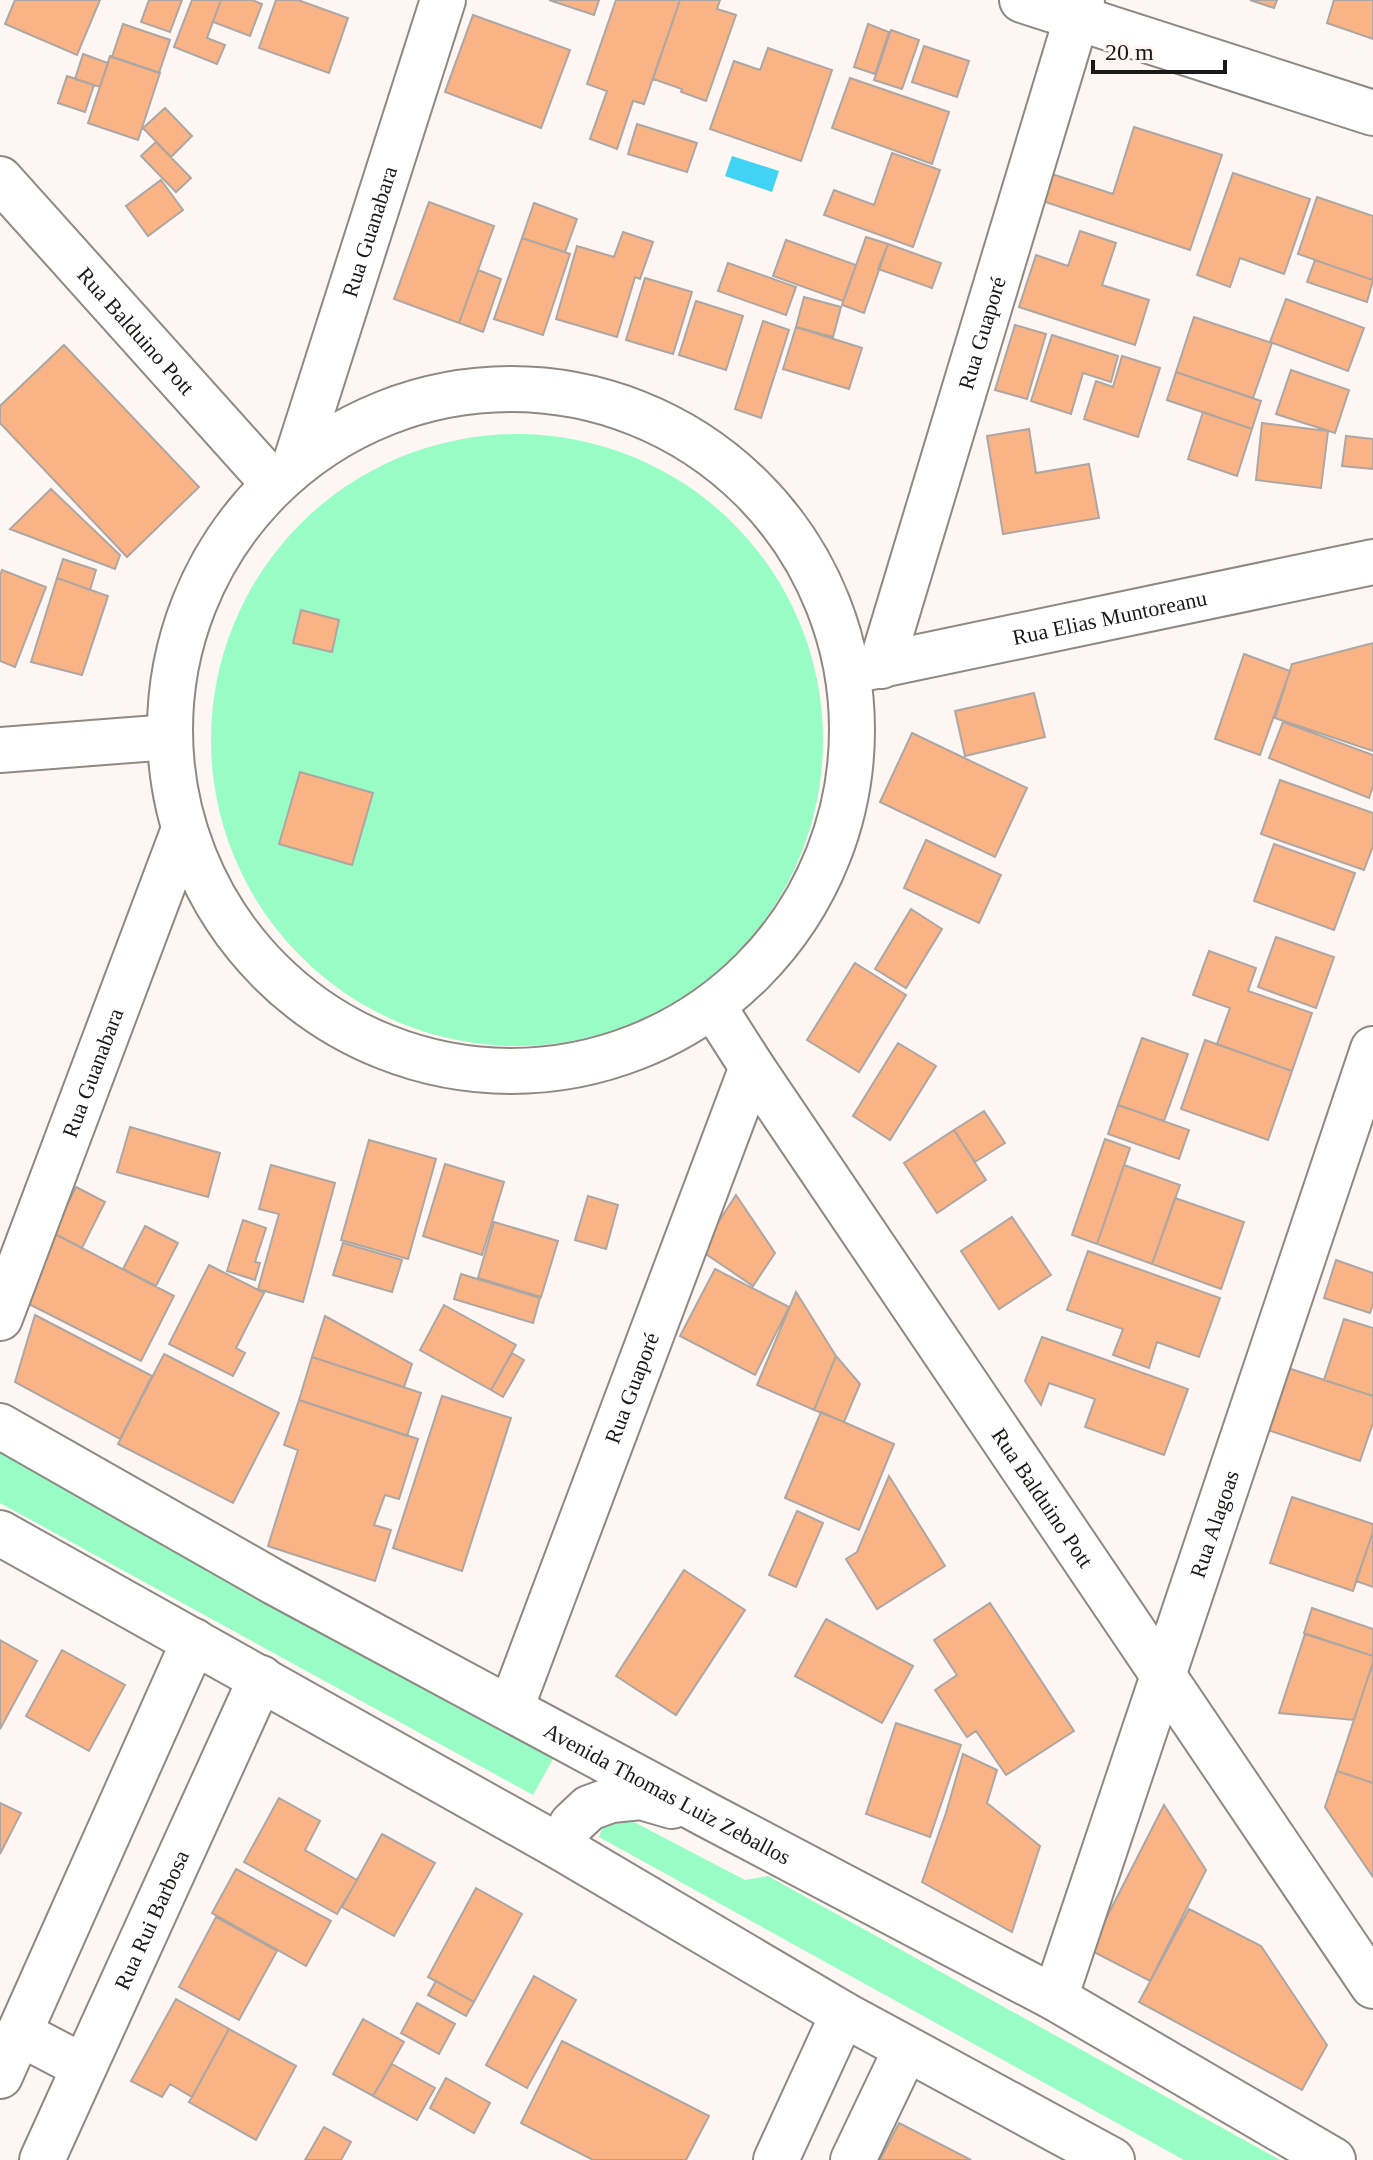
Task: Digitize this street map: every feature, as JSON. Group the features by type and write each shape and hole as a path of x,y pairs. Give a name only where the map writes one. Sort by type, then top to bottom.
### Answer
{"street":[{"name":"Rua Guanabara","path":"284,474 443,0"},
{"path":"1022,0 1079,9 1373,113"},
{"name":"Rua Guaporé","path":"864,669 1079,9"},
{"name":"Rua Balduino Pott","path":"0,179 284,474"},
{"path":"536,388 599,399 659,422 714,456 763,499 801,552 864,669 845,798 827,858 799,915 760,964 713,1006 651,1043 582,1065 510,1072 439,1064 370,1041 308,1004 254,955 213,896 184,829 174,784 170,737 175,667 195,600 228,537 284,474 349,428 408,403 471,389 536,388"},
{"name":"Rua Elias Muntoreanu","path":"864,669 1373,562"},
{"path":"0,750 170,737"},
{"name":"Rua Guanabara","path":"0,1318 184,829"},
{"name":"Rua Balduino Pott","path":"713,1006 1373,1986"},
{"name":"Rua Alagoas","path":"1055,1998 1373,1049"},
{"name":"Rua Guaporé","path":"511,1708 752,1067"},
{"name":"Avenida Thomas Luiz Zeballos","path":"0,1426 262,1576 1055,1998 1333,2160"},
{"path":"0,1533 560,1847 843,2014 1112,2160"},
{"path":"0,2076 194,1641"},
{"name":"Rua Rui Barbosa","path":"42,2160 261,1678"},
{"path":"560,1847 572,1824 589,1808 611,1800 641,1797 709,1816"},
{"path":"776,2160 843,2014"},
{"path":"19,2033 84,2067"},
{"path":"853,2160 906,2049"}],"green space":[{"path":"517,434 577,440 634,457 687,486 733,524 771,570 800,623 817,680 823,740 817,800 800,857 771,910 733,956 687,994 634,1023 577,1040 517,1046 457,1040 400,1023 347,994 301,956 263,910 234,857 217,800 211,740 217,680 234,623 263,570 301,524 347,486 400,457 457,440"},
{"path":"0,1452 554,1757 533,1795 0,1503"},
{"path":"609,1809 745,1880 768,1876 1280,2160 1184,2160 599,1837"}],"water":[{"path":"732,156 779,171 772,192 725,176"}],"building":[{"path":"15,0 100,0 77,55 5,24"},
{"path":"149,0 182,0 170,32 141,22"},
{"path":"192,0 221,0 207,38 225,45 217,64 174,47"},
{"path":"221,0 252,0 262,4 250,36 213,22"},
{"path":"276,0 298,0 348,18 329,73 259,48"},
{"path":"549,0 599,0 594,15"},
{"path":"616,0 680,0 644,104 633,101 617,149 590,139 607,91 587,84"},
{"path":"680,0 720,0 717,9 736,15 706,101 653,79"},
{"path":"1250,0 1277,0 1274,8"},
{"path":"1334,0 1373,0 1373,39 1327,23"},
{"path":"473,15 570,50 541,128 445,92"},
{"path":"123,24 170,40 159,73 112,57"},
{"path":"868,24 889,32 875,74 854,67"},
{"path":"891,30 919,40 902,89 874,80"},
{"path":"924,46 969,61 957,97 912,82"},
{"path":"768,48 832,70 801,161 710,129 734,61 760,70"},
{"path":"83,54 108,63 100,87 75,79"},
{"path":"110,56 160,73 138,140 88,123"},
{"path":"67,76 94,85 85,112 58,103"},
{"path":"850,78 949,112 932,164 832,128"},
{"path":"165,108 192,136 171,157 143,128"},
{"path":"637,124 697,143 687,172 628,154"},
{"path":"1134,127 1222,155 1190,250 1039,200 1049,173 1113,194"},
{"path":"156,142 191,178 176,192 141,156"},
{"path":"892,153 940,170 913,247 824,215 834,190 874,205"},
{"path":"1233,173 1310,199 1284,274 1240,258 1230,287 1197,275"},
{"path":"161,180 183,210 148,236 126,206"},
{"path":"1317,197 1373,216 1373,280 1298,254"},
{"path":"429,202 494,226 459,323 394,299"},
{"path":"534,203 577,219 565,252 522,238"},
{"path":"1080,231 1116,243 1102,285 1149,300 1135,345 1019,307 1036,255 1068,266"},
{"path":"623,232 653,242 640,279 635,277 617,337 556,319 577,246 614,257"},
{"path":"866,237 888,244 864,313 842,305"},
{"path":"522,238 570,254 543,335 494,319"},
{"path":"786,240 856,265 843,301 773,276"},
{"path":"888,244 941,263 932,288 878,269"},
{"path":"1315,260 1373,280 1367,302 1307,282"},
{"path":"728,263 796,287 786,315 718,291"},
{"path":"478,270 501,279 483,332 459,323"},
{"path":"645,278 692,292 673,354 626,340"},
{"path":"804,297 841,307 833,337 796,327"},
{"path":"1286,299 1364,328 1348,371 1270,342"},
{"path":"696,301 743,316 726,370 679,355"},
{"path":"1194,317 1272,343 1253,398 1176,372"},
{"path":"763,321 789,330 761,418 735,409"},
{"path":"1015,325 1046,334 1027,399 995,390"},
{"path":"796,327 862,348 849,389 783,369"},
{"path":"1052,335 1118,356 1111,382 1083,373 1071,414 1031,401"},
{"path":"64,345 199,487 127,557 0,423 0,406"},
{"path":"1122,356 1160,368 1138,437 1084,419 1096,381 1113,387"},
{"path":"1291,370 1349,390 1335,433 1276,414"},
{"path":"1176,372 1261,401 1252,429 1167,400"},
{"path":"1203,412 1252,429 1237,476 1188,459"},
{"path":"1262,423 1328,431 1321,488 1256,480"},
{"path":"1029,429 1036,473 1089,464 1099,518 1003,534 987,436"},
{"path":"1346,436 1373,439 1373,469 1342,466"},
{"path":"51,489 120,555 115,569 10,529"},
{"path":"63,559 96,570 90,590 57,578"},
{"path":"2,570 46,587 15,667 0,661"},
{"path":"57,578 108,596 82,675 31,662"},
{"path":"301,610 339,620 332,652 293,643"},
{"path":"1373,643 1373,751 1275,718 1292,664"},
{"path":"1244,654 1290,671 1260,755 1215,739"},
{"path":"1034,693 1045,737 965,756 955,711"},
{"path":"1283,722 1373,755 1373,786 1369,798 1269,758"},
{"path":"912,733 1027,788 995,857 880,802"},
{"path":"300,772 373,793 352,865 279,844"},
{"path":"1280,780 1373,813 1373,846 1364,870 1261,834"},
{"path":"926,840 1001,875 979,923 904,888"},
{"path":"1274,844 1355,873 1334,930 1254,901"},
{"path":"911,909 942,929 906,988 875,969"},
{"path":"1276,937 1334,957 1316,1008 1258,987"},
{"path":"1209,951 1256,968 1248,991 1312,1013 1292,1071 1217,1044 1230,1008 1193,995"},
{"path":"855,963 906,995 859,1072 807,1040"},
{"path":"1142,1038 1188,1054 1164,1121 1118,1105"},
{"path":"1205,1040 1292,1071 1268,1140 1181,1109"},
{"path":"898,1043 936,1066 890,1140 853,1116"},
{"path":"1118,1105 1189,1130 1179,1159 1108,1134"},
{"path":"984,1111 1005,1143 975,1162 954,1130"},
{"path":"130,1127 220,1153 208,1197 117,1172"},
{"path":"954,1130 986,1180 937,1213 904,1163"},
{"path":"1105,1139 1130,1148 1097,1244 1072,1235"},
{"path":"369,1140 436,1159 408,1259 341,1240"},
{"path":"445,1164 504,1182 482,1255 423,1236"},
{"path":"271,1165 335,1183 303,1302 258,1289 279,1214 259,1209"},
{"path":"1124,1165 1180,1185 1152,1264 1097,1244"},
{"path":"76,1187 105,1202 82,1248 53,1233"},
{"path":"736,1195 775,1253 753,1286 700,1250"},
{"path":"588,1196 618,1205 606,1249 575,1240"},
{"path":"1175,1198 1244,1222 1221,1289 1152,1264"},
{"path":"1012,1217 1051,1275 999,1309 961,1251"},
{"path":"243,1220 266,1228 255,1262 260,1263 255,1280 227,1271"},
{"path":"494,1222 558,1241 541,1297 478,1278"},
{"path":"145,1226 178,1243 156,1286 123,1269"},
{"path":"53,1233 174,1296 141,1361 19,1299"},
{"path":"343,1243 402,1260 392,1292 333,1275"},
{"path":"1088,1251 1220,1298 1199,1357 1157,1342 1149,1368 1113,1355 1123,1329 1067,1310"},
{"path":"1336,1260 1373,1273 1370,1313 1324,1298"},
{"path":"209,1265 264,1293 236,1348 245,1353 233,1376 169,1344"},
{"path":"715,1269 789,1307 755,1375 680,1336"},
{"path":"461,1274 540,1298 533,1323 454,1299"},
{"path":"796,1292 836,1356 814,1410 757,1385"},
{"path":"444,1305 516,1345 491,1390 420,1350"},
{"path":"35,1315 152,1376 120,1439 15,1382"},
{"path":"325,1316 412,1364 404,1387 312,1357"},
{"path":"1344,1319 1373,1328 1373,1396 1324,1380"},
{"path":"1042,1337 1188,1389 1164,1455 1085,1427 1095,1399 1049,1383 1041,1405 1025,1381"},
{"path":"512,1353 524,1360 503,1397 491,1390"},
{"path":"164,1354 279,1413 233,1503 118,1444"},
{"path":"836,1356 860,1384 844,1422 814,1410"},
{"path":"312,1357 421,1393 407,1436 299,1400"},
{"path":"1279,1365 1373,1396 1373,1423 1360,1461 1259,1427"},
{"path":"442,1396 511,1418 462,1571 393,1548"},
{"path":"299,1400 418,1439 399,1499 385,1495 374,1525 391,1530 375,1581 268,1546 298,1450 284,1445"},
{"path":"821,1412 894,1444 859,1530 785,1498"},
{"path":"889,1476 945,1566 877,1609 846,1559 857,1552"},
{"path":"1292,1497 1373,1524 1353,1591 1270,1563"},
{"path":"797,1511 823,1523 796,1587 769,1575"},
{"path":"1373,1532 1373,1587 1356,1581"},
{"path":"684,1570 745,1610 676,1715 616,1676"},
{"path":"990,1603 1074,1731 1006,1775 976,1731 967,1737 935,1690 957,1675 934,1640"},
{"path":"1312,1608 1373,1629 1373,1656 1304,1633"},
{"path":"826,1619 913,1666 882,1723 795,1676"},
{"path":"1305,1634 1373,1656 1354,1720 1279,1713"},
{"path":"0,1640 37,1661 0,1729"},
{"path":"62,1650 125,1685 89,1751 26,1716"},
{"path":"1373,1662 1373,1783 1337,1771"},
{"path":"896,1723 961,1745 930,1837 866,1814"},
{"path":"963,1754 997,1770 987,1803 1040,1846 1012,1932 922,1882"},
{"path":"1337,1771 1373,1783 1373,1877 1325,1807"},
{"path":"279,1798 320,1821 305,1850 357,1880 337,1914 244,1862"},
{"path":"0,1803 21,1813 0,1854"},
{"path":"1164,1805 1206,1870 1150,1981 1090,1950"},
{"path":"382,1834 435,1863 394,1936 342,1907"},
{"path":"236,1869 331,1921 306,1966 212,1913"},
{"path":"476,1888 522,1914 474,2002 428,1977"},
{"path":"1189,1909 1261,1946 1327,2045 1302,2090 1139,2002"},
{"path":"216,1917 277,1951 239,2020 179,1987"},
{"path":"534,1976 576,2000 527,2088 486,2065"},
{"path":"436,1981 474,2002 466,2016 428,1995"},
{"path":"176,1999 229,2029 192,2097 170,2084 162,2097 131,2081"},
{"path":"417,2003 455,2024 439,2054 401,2033"},
{"path":"363,2019 404,2042 373,2096 333,2074"},
{"path":"229,2029 296,2066 256,2140 189,2102"},
{"path":"562,2041 709,2116 686,2160 593,2160 521,2123"},
{"path":"392,2064 435,2088 417,2120 373,2096"},
{"path":"446,2078 490,2103 474,2133 430,2108"},
{"path":"899,2123 971,2160 880,2160"},
{"path":"324,2127 351,2142 341,2160 305,2160"}]}
